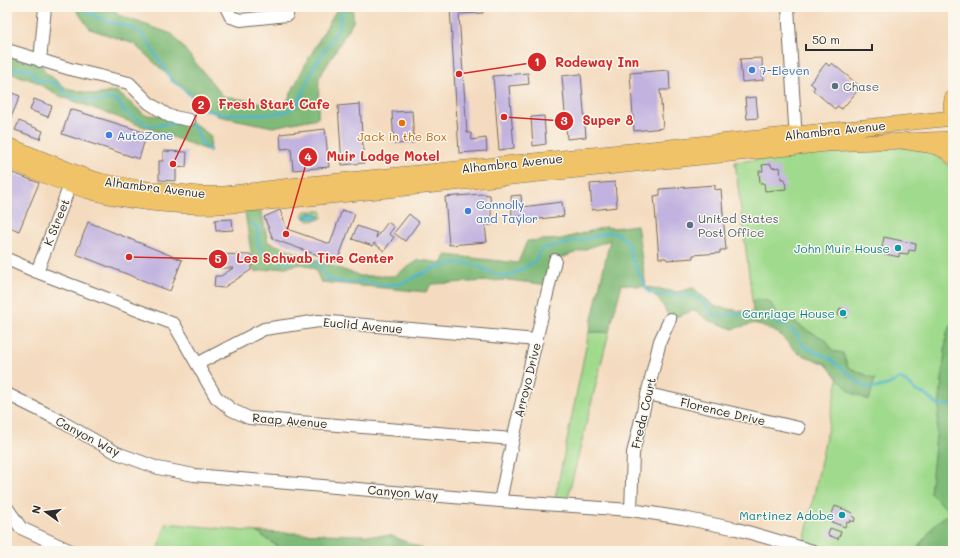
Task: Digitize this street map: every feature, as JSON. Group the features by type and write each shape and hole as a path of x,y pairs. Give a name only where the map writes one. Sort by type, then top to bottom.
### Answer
{"highway":[{"path":"953,99 953,109"},
{"path":"906,141 937,146 949,152 953,156"}],"main road":[{"name":"Alhambra Avenue","path":"7,160 73,179 100,181 139,188 199,194 224,194 290,186 796,141 953,118"},
{"name":"Alhambra Avenue","path":"796,141 844,143 953,139"},
{"name":"Alhambra Avenue","path":"7,145 73,179"}],"street":[{"path":"40,61 45,7"},
{"path":"226,7 231,17 241,20 287,15"},
{"path":"788,7 796,141"},
{"path":"7,50 40,61 129,83 149,103 169,116 190,120"},
{"name":"K Street","path":"37,272 73,179"},
{"name":"Raap Avenue","path":"7,259 37,272 174,324 216,396 232,410 249,418 513,439"},
{"name":"Arroyo Drive","path":"500,501 555,260"},
{"name":"Freda Court","path":"630,510 634,453 660,340 670,319"},
{"name":"Euclid Avenue","path":"197,364 264,329 319,321 537,340"},
{"name":"Florence Drive","path":"648,394 799,428"},
{"name":"Canyon Way","path":"7,395 55,418 117,453 158,468 194,475 500,501 630,510 683,518 737,529 813,551"},
{"path":"7,508 21,528 65,550"}],"green space":[{"path":"74,7 112,7 118,15 172,34 223,96 284,107 306,63 338,7 353,7 353,22 319,78 318,118 273,127 218,116 193,98 134,44 90,29"},
{"path":"7,50 40,61 45,72 66,88 96,95 116,91 145,115 169,116 189,120 211,136 210,151 60,96 34,81 13,74 7,75"},
{"path":"907,147 933,154 943,160 953,171 953,512 922,541 916,551 813,551 803,548 838,379 826,364 798,353 778,333 755,323 735,162 865,148"},
{"path":"261,211 268,242 360,276 394,276 419,260 443,263 446,255 518,263 527,241 562,239 605,227 613,228 637,225 646,287 622,284 609,332 589,332 610,240 555,260 549,285 508,280 432,284 426,292 321,282 315,269 303,264 254,272 245,212"},
{"path":"305,211 321,211 322,218 309,221 302,215"},
{"path":"646,287 677,292 693,288 716,307 753,313 752,301 760,299 770,302 776,312 825,339 833,351 843,353 848,367 875,379 869,400 852,393 826,364 798,353 778,333 755,323 733,329 708,320 695,310 670,319 661,302"},
{"path":"953,323 953,551 916,551 935,524 950,512 930,493 947,332"},
{"path":"589,332 609,332 566,505 554,504"},
{"path":"166,523 257,532 284,551 158,551"},
{"path":"257,532 392,536 428,551 284,551"}],"water":[{"path":"310,213 318,214 320,217 315,219 306,218 305,216"}],"building":[{"path":"450,7 483,7 483,13 459,14 467,133 471,133 472,140 486,138 487,151 459,153"},
{"name":"7-Eleven","path":"762,58 763,80 742,82 740,59"},
{"name":"Chase","path":"826,63 829,66 832,63 857,84 855,88 858,90 842,109 837,106 835,109 813,90 815,87 810,83"},
{"path":"669,70 670,90 660,90 663,128 634,131 630,73"},
{"path":"528,73 529,84 509,86 514,148 499,150 493,76"},
{"path":"581,74 586,137 567,139 562,76"},
{"path":"7,91 20,96 7,127"},
{"path":"756,97 758,118 747,119 745,98"},
{"path":"34,99 52,106 48,117 30,110"},
{"path":"360,104 364,163 342,165 338,106"},
{"path":"70,109 147,133 139,159 62,134"},
{"name":"Jack in the Box","path":"412,111 414,143 394,144 392,112"},
{"path":"544,116 546,144 533,146 531,117"},
{"path":"19,121 43,131 40,139 15,130"},
{"path":"325,129 329,167 293,170 291,148 281,149 280,134"},
{"path":"163,151 187,152 186,167 176,166 176,181 159,180 159,161 163,161"},
{"path":"771,164 772,168 780,167 781,179 785,179 786,189 765,191 764,183 760,183 759,171 763,171 762,165"},
{"path":"13,173 39,183 19,231 7,226 7,187"},
{"path":"615,182 617,207 592,210 590,184"},
{"name":"United States Post Office","path":"715,185 715,190 721,189 726,250 720,250 720,253 693,255 693,258 667,260 666,258 659,258 654,196 660,195 660,189"},
{"name":"Connolly and Taylor","path":"482,194 490,195 492,225 485,225 487,242 449,245 445,197"},
{"path":"521,195 522,207 562,202 564,216 523,221 523,216 512,217 511,196"},
{"path":"280,210 287,229 330,244 342,210 355,214 337,262 273,239 264,217"},
{"path":"409,214 419,222 405,241 394,233"},
{"path":"232,219 233,230 216,231 215,220"},
{"path":"88,222 182,260 170,291 76,254"},
{"path":"388,222 394,227 389,234 394,237 384,251 374,243 373,246 352,239 357,226 377,233 376,238"},
{"name":"John Muir House","path":"884,237 916,244 915,251 909,250 908,254 899,253 899,257 881,253"},
{"path":"216,254 251,255 251,270 223,288 214,287 215,276 221,276 233,268 216,268"},
{"name":"Carriage House","path":"840,308 848,311 846,318 838,315"},
{"name":"Martinez Adobe","path":"835,506 853,513 852,516 855,518 854,522 850,520 849,523 847,522 845,527 829,521"},
{"path":"830,528 841,532 838,539 828,535"}],"waterway":[{"path":"81,7 89,13 109,22 130,27 141,33 172,81 183,88 203,109 216,113 259,115 286,112 298,104 314,67 339,28 343,7"},
{"path":"7,70 27,69 37,79 57,84 67,96 98,101 109,99 116,100 125,112 150,126 178,123"},
{"path":"189,124 197,130 201,143 210,151"},
{"path":"251,223 258,228 258,242 260,248 273,259 287,262 303,258 318,265 322,269 327,279 347,283 361,281 383,285 397,285 435,268 454,263 466,263 506,277 523,269 535,261 538,254 544,248 591,238 608,232 618,234 628,243 632,259 648,292 658,295 670,294 696,297 706,304 713,315 724,316 734,314 766,318 791,329 798,336 803,346 829,358 865,387 876,388 890,384 900,378 916,391 924,394 938,405 953,406"}],"place":[{"name":"7-Eleven","path":"752,70"},
{"name":"Rodeway Inn","path":"459,74"},
{"name":"Chase","path":"835,86"},
{"name":"Super 8","path":"504,117"},
{"name":"Jack in the Box","path":"402,123"},
{"name":"AutoZone","path":"109,135"},
{"name":"Fresh Start Cafe","path":"173,164"},
{"name":"Connolly and Taylor","path":"468,211"},
{"name":"United States Post Office","path":"690,225"},
{"name":"Muir Lodge Motel","path":"286,234"},
{"name":"John Muir House","path":"898,248"},
{"name":"Les Schwab Tire Center","path":"129,257"},
{"name":"Carriage House","path":"843,313"},
{"name":"Martinez Adobe","path":"842,515"}]}
